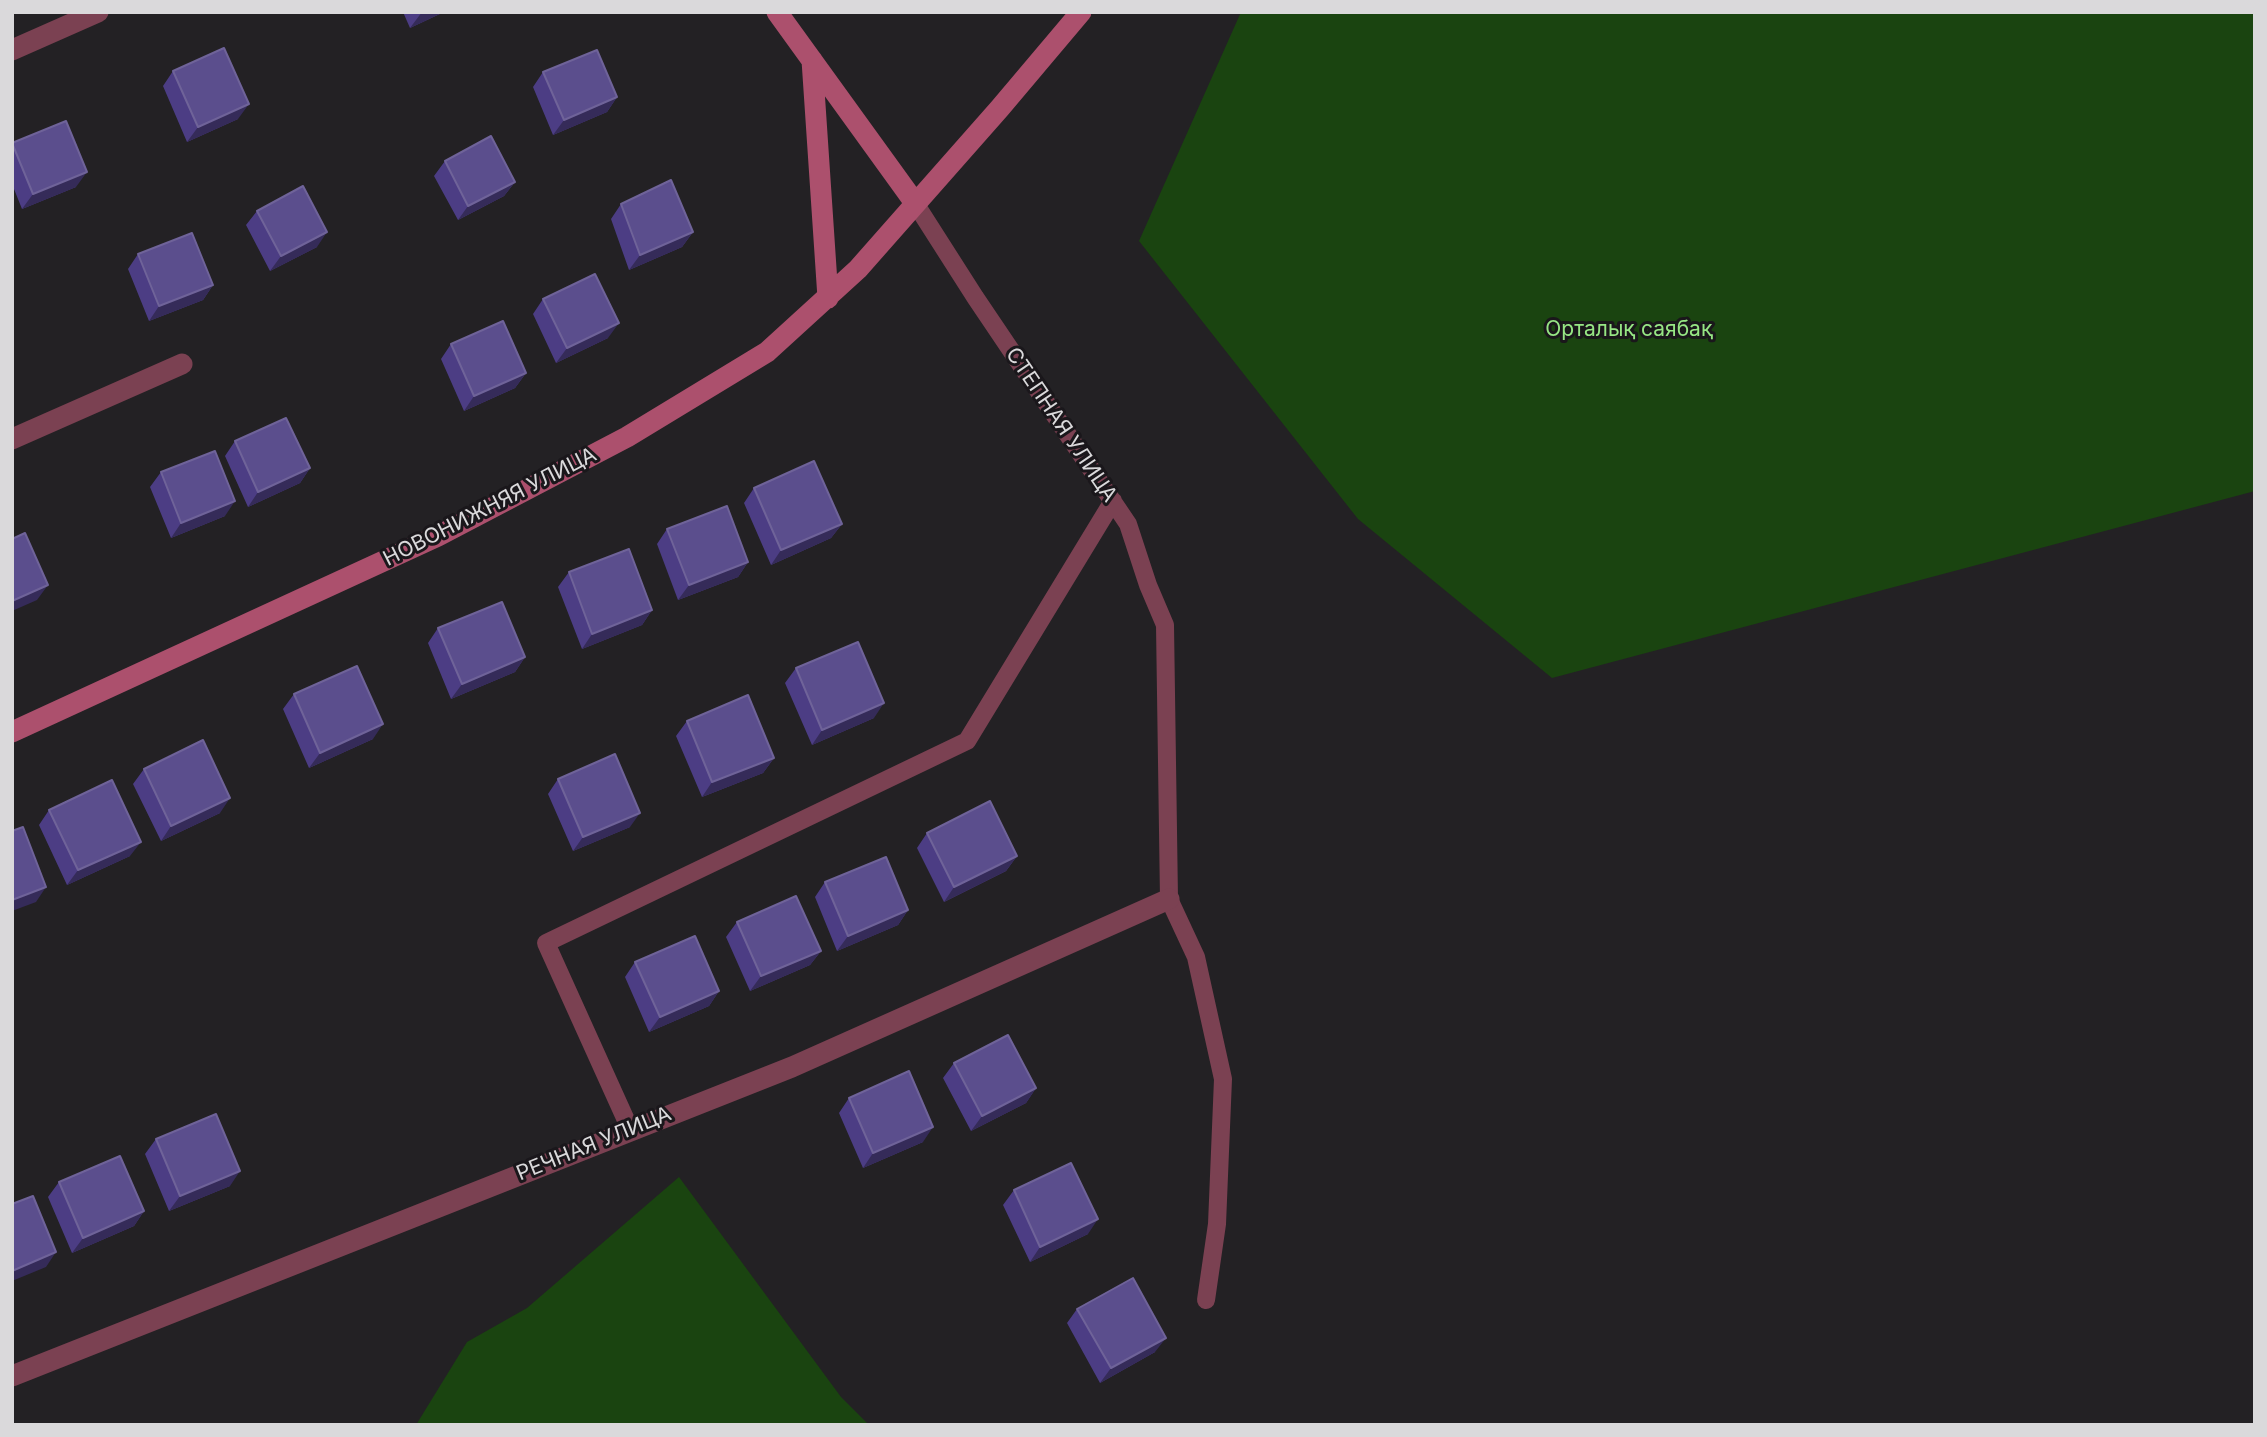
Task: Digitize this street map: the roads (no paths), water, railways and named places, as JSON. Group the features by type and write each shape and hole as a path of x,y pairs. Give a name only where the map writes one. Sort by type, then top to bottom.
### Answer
{"main road":[{"name":"СТЕПНАЯ УЛИЦА","path":"777,12 915,203"},
{"name":"НОВОНИЖНЯЯ УЛИЦА","path":"12,732 438,536 627,437 767,352 858,269 1081,12"},
{"path":"812,60 828,298"}],"street":[{"path":"12,50 99,12"},
{"path":"12,439 182,364"},
{"name":"РЕЧНАЯ УЛИЦА","path":"12,1376 792,1067 1169,899"}],"lane":[{"name":"СТЕПНАЯ УЛИЦА","path":"915,203 1128,524 1148,585 1165,625 1169,899"},
{"path":"630,1129 546,943 967,741 1113,502"},
{"path":"1169,899 1196,957 1223,1079 1217,1224 1206,1300"}],"park label":[{"name":"Орталық саябақ","path":"1629,330"}]}
